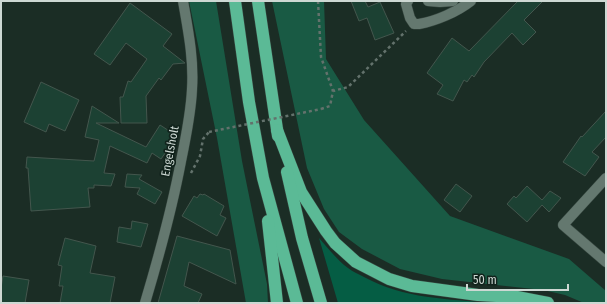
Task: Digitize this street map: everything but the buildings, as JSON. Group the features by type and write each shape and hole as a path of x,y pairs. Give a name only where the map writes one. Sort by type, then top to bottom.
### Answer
{"highway":[{"path":"235,1 249,102 263,178 277,303"},
{"path":"258,1 277,130 302,238 321,303"},
{"path":"277,130 301,192 326,231 344,252 356,262 390,279 412,286 478,295 517,297 548,303"},
{"path":"263,178 297,303"}],"street":[{"name":"Engelsholt","path":"145,303 159,258 176,190 187,130 192,88 191,50 183,1"},
{"path":"408,1 406,4 407,8 410,18 414,24 424,23 451,13 471,1"},
{"path":"428,1 453,1"},
{"path":"606,178 563,225 606,262"}],"path":[{"path":"176,190 188,178 196,164 200,156 203,139 208,132 330,106 333,91 321,58 318,1"},
{"path":"333,91 348,87 414,24"}],"green space":[{"path":"189,1 216,1 242,161 267,284 268,303 246,303 217,138"},
{"path":"272,1 324,1 326,59 364,120 450,216 569,259 606,291 606,303 584,303 565,295 543,290 442,279 400,269 362,249 339,232 324,209 307,168"},
{"path":"319,238 344,265 354,272 379,284 395,290 426,297 492,303 338,303"}]}
